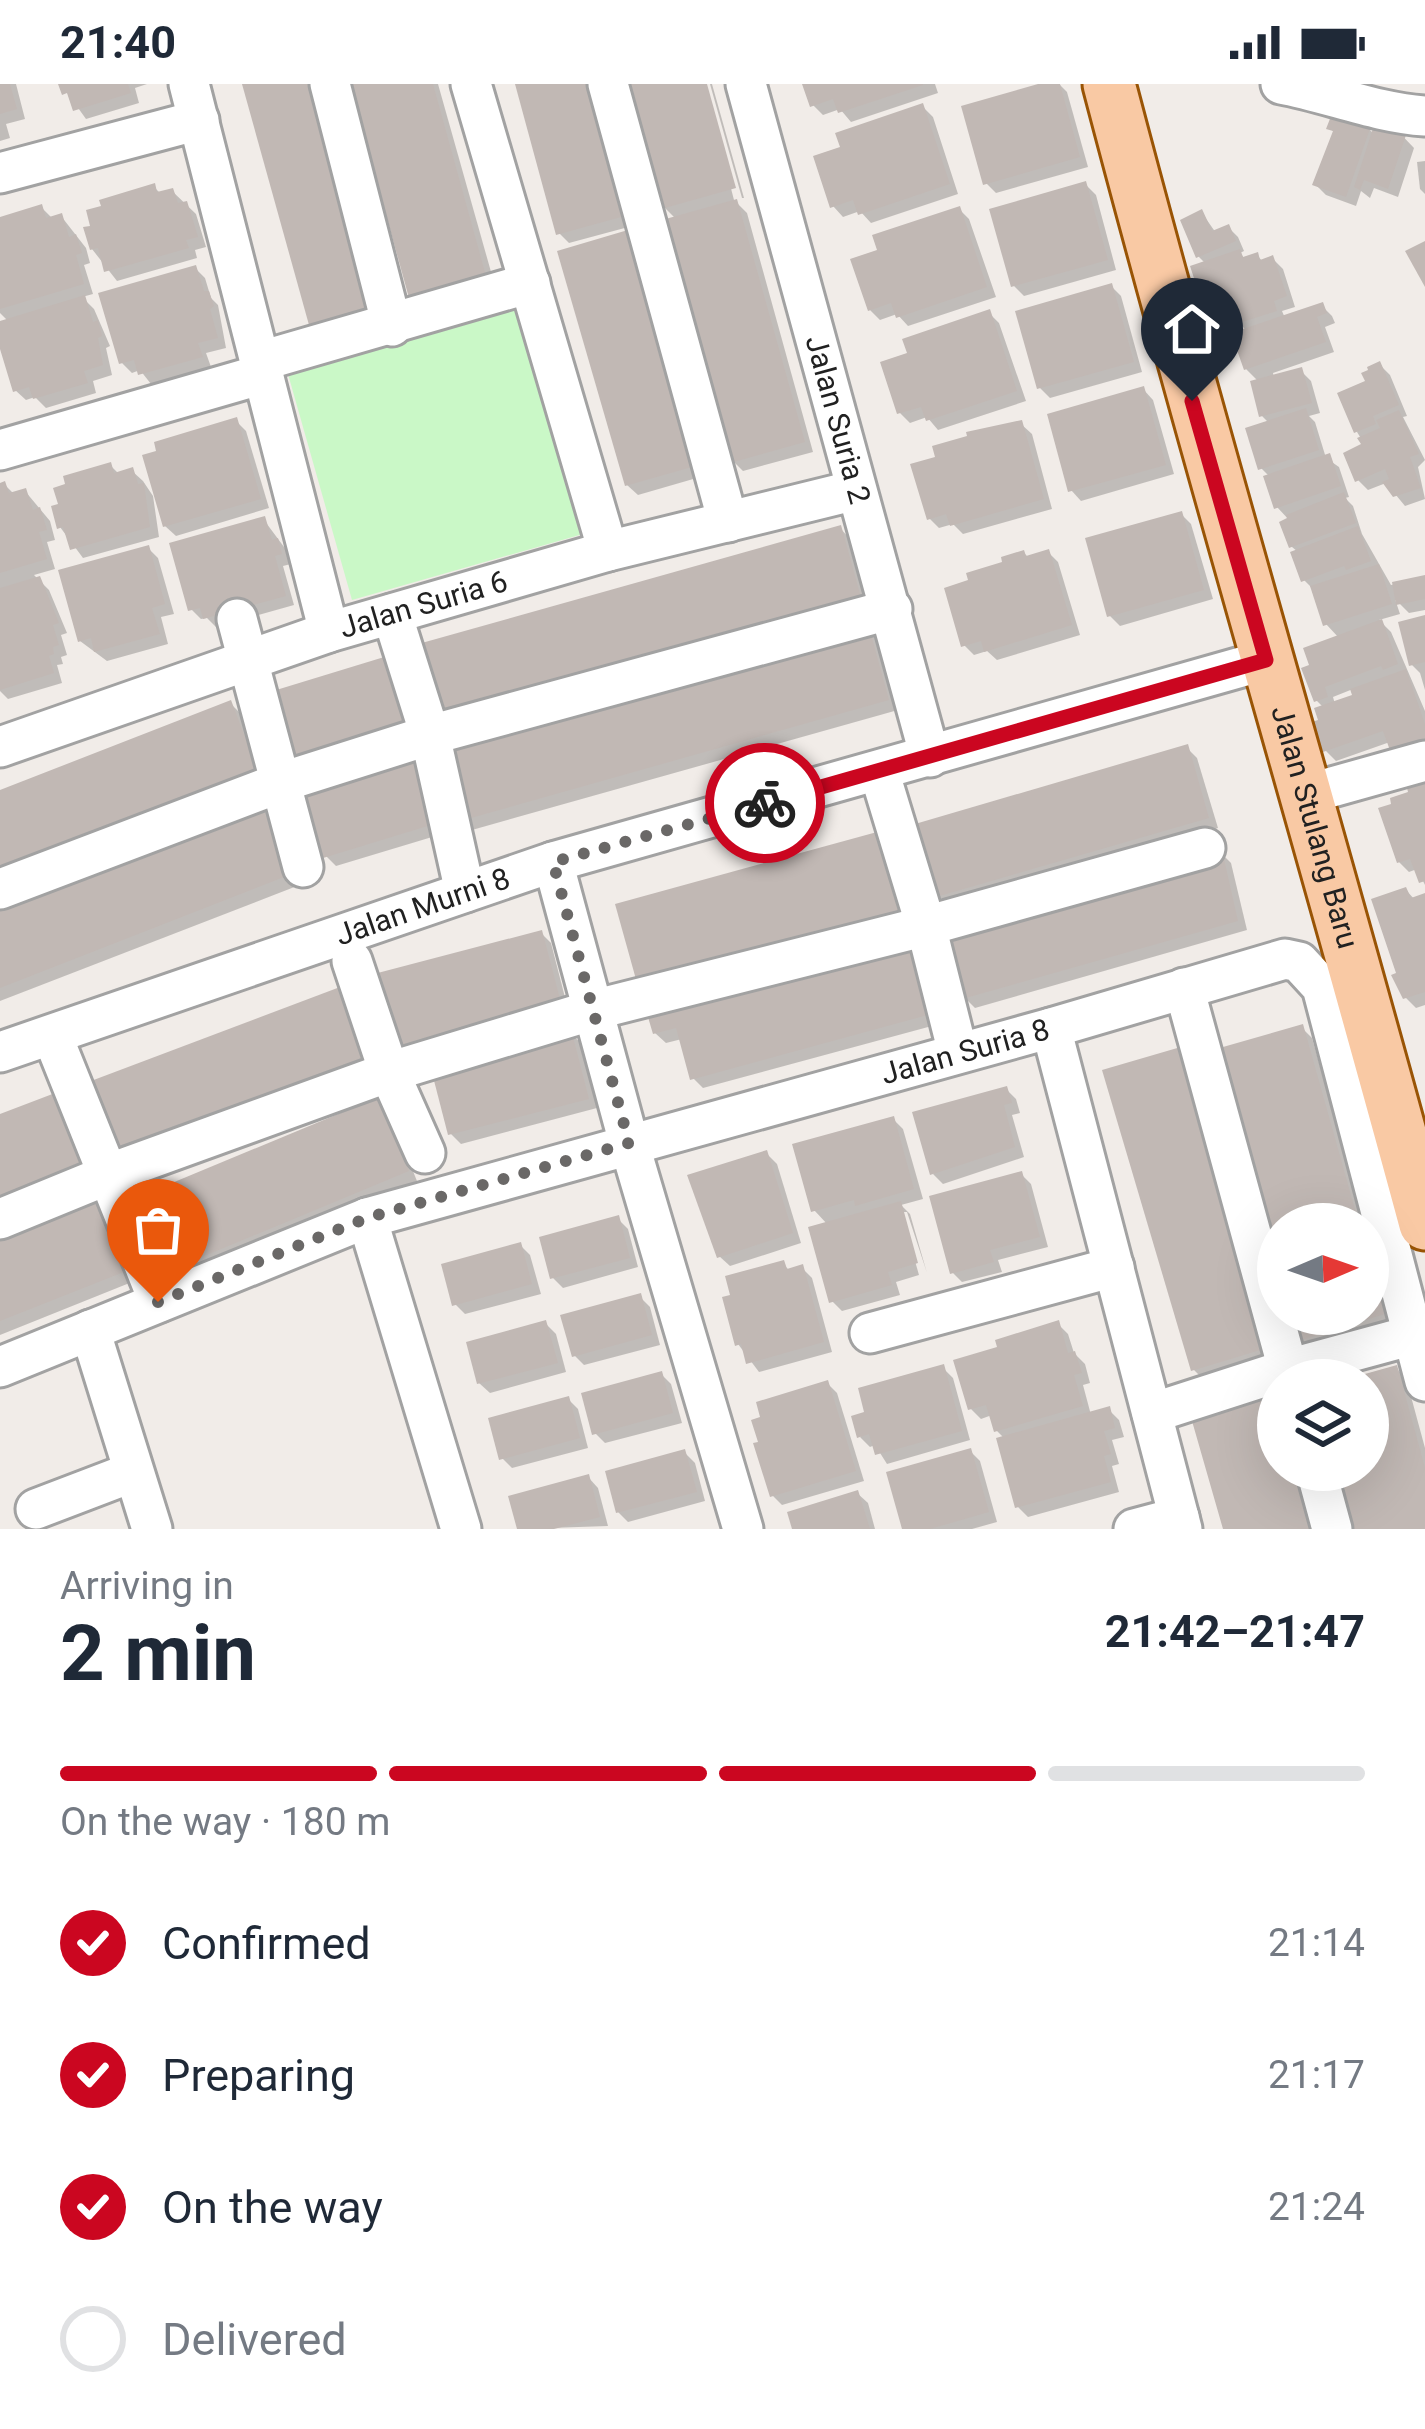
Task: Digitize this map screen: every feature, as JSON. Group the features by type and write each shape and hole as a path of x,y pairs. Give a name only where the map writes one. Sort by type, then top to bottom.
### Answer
{"main road":[{"name":"Jalan Stulang Baru","path":"1109,84 1192,401 1425,1224"}],"street":[{"path":"330,84 392,326"},
{"path":"471,84 608,551"},
{"path":"608,84 728,522"},
{"name":"Jalan Suria 2","path":"746,84 931,757"},
{"path":"1282,84 1425,116"},
{"path":"0,173 194,102 329,632"},
{"path":"0,450 530,283"},
{"name":"Jalan Suria 6","path":"0,747 329,632 608,551 856,490"},
{"path":"0,889 282,782 430,735 892,609"},
{"path":"392,614 430,735 465,892"},
{"path":"237,620 303,867"},
{"name":"Jalan Murni 8","path":"0,1052 553,862 1266,660"},
{"path":"1307,794 1425,760"},
{"path":"879,771 958,1053"},
{"path":"0,1219 389,1072 593,1010 926,926 1204,848"},
{"path":"553,862 629,1143 743,1529"},
{"path":"352,961 389,1072 425,1153"},
{"name":"Jalan Suria 8","path":"0,1366 367,1218 1052,1028 1270,961 1299,962 1322,987 1413,1335"},
{"path":"1184,988 1286,1359"},
{"path":"1052,1028 1181,1523 1134,1529"},
{"path":"52,1035 158,1302"},
{"path":"367,1218 461,1529"},
{"path":"870,1333 1114,1267"},
{"path":"90,1330 152,1529"},
{"path":"1337,1359 1413,1335 1425,1381"},
{"path":"1152,1413 1257,1383"},
{"path":"36,1509 133,1472"},
{"path":"1321,1491 1331,1529"}],"green space":[{"path":"517,301 583,534 352,600 286,367"}],"building":[{"path":"0,84 10,84 17,109 0,114"},
{"path":"58,84 128,84 131,93 73,111"},
{"path":"242,84 325,84 386,303 309,325"},
{"path":"350,84 433,84 486,276 409,298"},
{"path":"515,84 604,84 639,212 556,235"},
{"path":"627,84 707,84 736,188 661,209"},
{"path":"802,84 923,85 838,113 833,99 810,107"},
{"path":"1038,84 1060,84 1080,157 983,185 961,106"},
{"path":"923,103 950,184 858,215 853,200 830,208 813,156 840,147 835,133"},
{"path":"1333,111 1371,126 1346,197 1312,185 1333,131 1326,129"},
{"path":"1377,116 1391,130 1406,135 1388,189 1364,180 1360,190 1354,187"},
{"path":"1086,181 1108,260 1011,287 989,209"},
{"path":"155,183 157,192 173,188 178,203 187,201 198,237 186,240 189,248 104,272 98,248 90,250 83,227 90,226 86,210 101,206 99,200"},
{"path":"737,199 805,442 730,463 662,220"},
{"path":"42,204 46,218 62,213 69,237 76,234 84,284 0,309 0,217"},
{"path":"960,206 987,287 896,318 891,303 868,311 850,259 877,250 872,235"},
{"path":"1202,209 1212,231 1229,224 1236,241 1196,258 1180,220"},
{"path":"638,227 706,463 625,486 557,251"},
{"path":"1425,241 1425,287 1405,251"},
{"path":"1240,249 1243,257 1258,252 1260,260 1273,255 1287,296 1274,301 1277,311 1236,324 1233,317 1209,324 1190,266"},
{"path":"196,265 214,306 210,309 218,338 198,343 203,357 138,375 134,360 119,364 98,293"},
{"path":"1112,283 1134,362 1037,389 1015,311"},
{"path":"85,295 93,322 98,320 103,365 84,371 88,383 33,399 29,387 13,392 0,349 0,321"},
{"path":"1323,302 1327,313 1317,317 1326,342 1244,370 1231,333"},
{"path":"990,309 1017,391 926,421 921,407 897,414 880,362 907,353 902,339"},
{"path":"1380,361 1399,405 1373,416 1376,424 1354,433 1337,393 1365,381 1361,373"},
{"path":"1302,367 1312,403 1259,417 1250,381"},
{"path":"1144,386 1166,465 1068,492 1047,414"},
{"path":"1306,408 1319,450 1258,470 1245,428"},
{"path":"1399,410 1419,454 1410,457 1421,488 1393,497 1382,482 1389,479 1385,469 1355,482 1343,453 1361,444 1357,438 1380,428 1376,420"},
{"path":"237,417 261,499 163,527 142,455 156,451 154,442"},
{"path":"1022,420 1044,499 950,526 946,514 927,520 910,464 935,457 932,446 967,436 966,432"},
{"path":"1330,453 1341,486 1274,509 1263,476"},
{"path":"111,462 114,473 133,467 138,484 144,483 150,527 70,550 63,527 57,529 51,506 58,504 53,488 65,484 63,476"},
{"path":"5,481 9,493 26,488 33,510 40,507 47,530 39,532 47,559 0,573 0,483"},
{"path":"1344,492 1356,523 1289,548 1279,522"},
{"path":"1182,511 1204,590 1107,617 1085,538"},
{"path":"265,516 272,540 278,538 282,554 275,556 286,596 203,619 200,608 188,611 169,543"},
{"path":"841,525 863,605 433,726 411,646"},
{"path":"1358,526 1371,561 1301,582 1290,552"},
{"path":"149,545 165,604 152,608 160,634 94,652 91,638 78,642 58,570"},
{"path":"1049,549 1072,625 984,652 981,641 961,647 944,588 968,580 966,573 1002,562 1001,557"},
{"path":"1379,564 1392,604 1323,626 1310,586"},
{"path":"1425,575 1425,599 1396,605 1392,582"},
{"path":"40,576 59,623 53,625 59,645 49,656 54,673 0,690 0,588"},
{"path":"1425,615 1425,662 1409,666 1398,622"},
{"path":"1382,619 1398,664 1325,687 1328,697 1314,702 1301,668 1309,665 1303,648"},
{"path":"867,620 889,700 460,821 437,741"},
{"path":"394,654 416,727 295,764 273,691"},
{"path":"1406,669 1425,724 1425,744 1392,756 1383,731 1323,752 1312,722 1318,720 1314,708"},
{"path":"231,700 258,772 0,873 0,790"},
{"path":"1188,744 1209,818 936,897 915,824"},
{"path":"423,748 444,821 323,858 302,785"},
{"path":"1425,778 1425,881 1419,883 1410,859 1397,863 1378,808 1408,792 1406,784"},
{"path":"261,804 289,875 0,988 0,905"},
{"path":"888,829 909,909 637,983 615,904"},
{"path":"1222,850 1238,921 962,999 940,928"},
{"path":"1406,887 1411,898 1425,893 1425,992 1403,999 1391,975 1396,973 1371,899"},
{"path":"542,930 561,1003 389,1049 370,975"},
{"path":"925,932 946,1010 690,1080 676,1028 653,1034 645,1007"},
{"path":"348,984 376,1057 110,1157 83,1084"},
{"path":"1303,1024 1353,1203 1257,1203 1257,1211 1209,1051"},
{"path":"571,1029 589,1099 448,1135 430,1065"},
{"path":"1191,1044 1257,1266 1257,1335 1277,1335 1280,1344 1191,1371 1102,1070"},
{"path":"1007,1086 1012,1103 1004,1105 1015,1147 930,1175 912,1112"},
{"path":"63,1090 91,1162 0,1197 0,1114"},
{"path":"379,1097 409,1171 161,1274 131,1200"},
{"path":"894,1116 914,1189 855,1206 854,1200 811,1212 792,1144"},
{"path":"767,1150 793,1233 717,1258 687,1175"},
{"path":"1022,1171 1040,1237 990,1250 994,1262 950,1274 929,1196"},
{"path":"105,1195 134,1268 0,1321 0,1237"},
{"path":"901,1201 918,1263 888,1272 892,1285 829,1303 808,1227"},
{"path":"619,1215 630,1258 550,1279 539,1237"},
{"path":"521,1242 532,1284 452,1306 441,1264"},
{"path":"784,1260 787,1269 803,1264 824,1342 746,1364 741,1344 735,1346 722,1297 730,1295 725,1276"},
{"path":"641,1293 652,1335 572,1357 560,1315"},
{"path":"546,1320 558,1363 477,1384 466,1342"},
{"path":"1059,1320 1068,1353 1075,1351 1082,1373 1074,1375 1083,1406 994,1432 986,1405 968,1410 953,1360 997,1347 995,1340"},
{"path":"944,1364 962,1431 875,1455 869,1434 857,1438 851,1416 864,1412 858,1388"},
{"path":"1397,1365 1425,1468 1425,1529 1351,1529 1340,1491 1389,1491 1389,1367"},
{"path":"662,1371 673,1413 592,1435 581,1393"},
{"path":"828,1380 856,1471 770,1497 753,1443 758,1442 751,1420 760,1417 756,1402"},
{"path":"1257,1395 1257,1491 1312,1491 1322,1529 1223,1529 1190,1414"},
{"path":"569,1396 580,1438 499,1460 488,1418"},
{"path":"1110,1406 1115,1428 1104,1431 1111,1454 1104,1456 1111,1482 1015,1508 996,1438"},
{"path":"971,1448 989,1512 930,1529 902,1529 886,1472"},
{"path":"685,1449 697,1492 616,1513 605,1471"},
{"path":"589,1474 600,1517 554,1529 517,1529 508,1496"},
{"path":"858,1490 870,1529 792,1529 787,1512"}],"way so far":[{"path":"158,1302 367,1218 629,1143 553,862 765,803"}],"route":[{"path":"765,803 1266,660 1192,401"}]}
